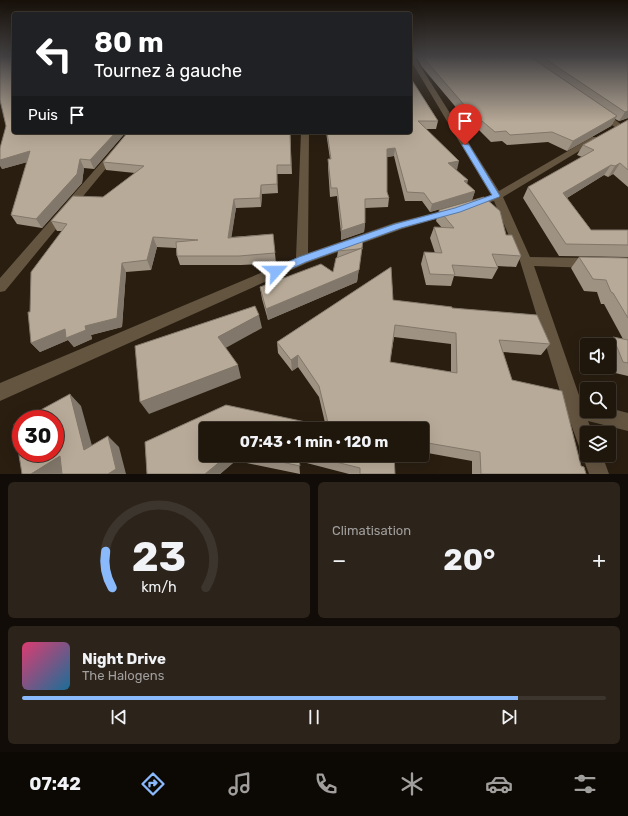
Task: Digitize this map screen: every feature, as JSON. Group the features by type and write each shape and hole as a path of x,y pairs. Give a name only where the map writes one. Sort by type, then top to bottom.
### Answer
{"street":[{"path":"424,78 496,196 526,261 581,426"},
{"path":"595,108 623,123"},
{"path":"0,392 302,260 398,226 458,210 496,196 623,123"},
{"path":"0,287 130,134"},
{"path":"302,260 305,134"},
{"path":"526,261 607,263"},
{"path":"574,408 628,422"},
{"path":"595,462 599,474"}],"building":[{"path":"0,78 12,78 12,134 114,134 90,160 80,159 77,174 36,219 11,215 30,151 0,160 0,148 6,126 0,100"},
{"path":"441,78 561,78 617,116 573,141 552,132 510,135 506,131 495,132 482,121 478,121"},
{"path":"574,78 628,78 628,111 625,112"},
{"path":"412,80 438,121 418,121 459,161 448,163 468,180 464,181 475,191 432,204 424,193 407,192 395,148 387,149 387,192 389,198 365,199 365,223 341,231 342,227 337,188 331,188 328,159 331,159 327,134 412,134"},
{"path":"628,120 628,170 620,163 615,166 611,165 563,193 591,230 628,230 628,245 566,244 528,187 594,150 583,145"},
{"path":"126,134 290,134 291,165 277,165 277,184 261,185 260,198 234,199 228,238 273,234 275,253 239,256 177,256 176,242 198,240 153,237 147,260 122,263 117,318 85,326 86,330 66,338 65,329 31,343 28,312 30,312 31,272 67,224 51,221 73,196 103,197 144,166 103,162"},
{"path":"484,197 500,211 506,235 512,235 521,256 492,254 498,268 452,265 455,275 430,274 424,252 442,253 434,227 454,228 439,210"},
{"path":"363,238 362,249 338,251 339,246"},
{"path":"362,248 359,270 266,309 260,287 321,264 333,272 336,258"},
{"path":"579,257 628,258 628,318 611,292 606,280 593,279"},
{"path":"391,267 393,300 452,308 537,315 550,344 499,340 512,380 562,391 581,466 584,467 586,474 481,474 480,452 429,443 429,422 328,422 319,386 298,355 291,360 277,342","holes":["395,325 456,333 457,373 390,362"]},
{"path":"255,306 259,315 218,337 238,365 140,402 135,346"},
{"path":"613,337 628,340 628,363 623,362 616,344 616,338"},
{"path":"70,394 84,450 108,436 116,469 108,474 62,474 61,462 64,462 64,410 41,410"},
{"path":"226,405 306,422 199,422 199,462 220,462 205,474 147,474 145,442"},
{"path":"20,462 50,462 31,474 22,474"},
{"path":"281,462 299,462 300,466"},
{"path":"336,462 394,462 395,474 360,474 360,468"}],"route":[{"path":"276,271 302,260 398,226 430,216 458,210 496,196 465,145"}]}
